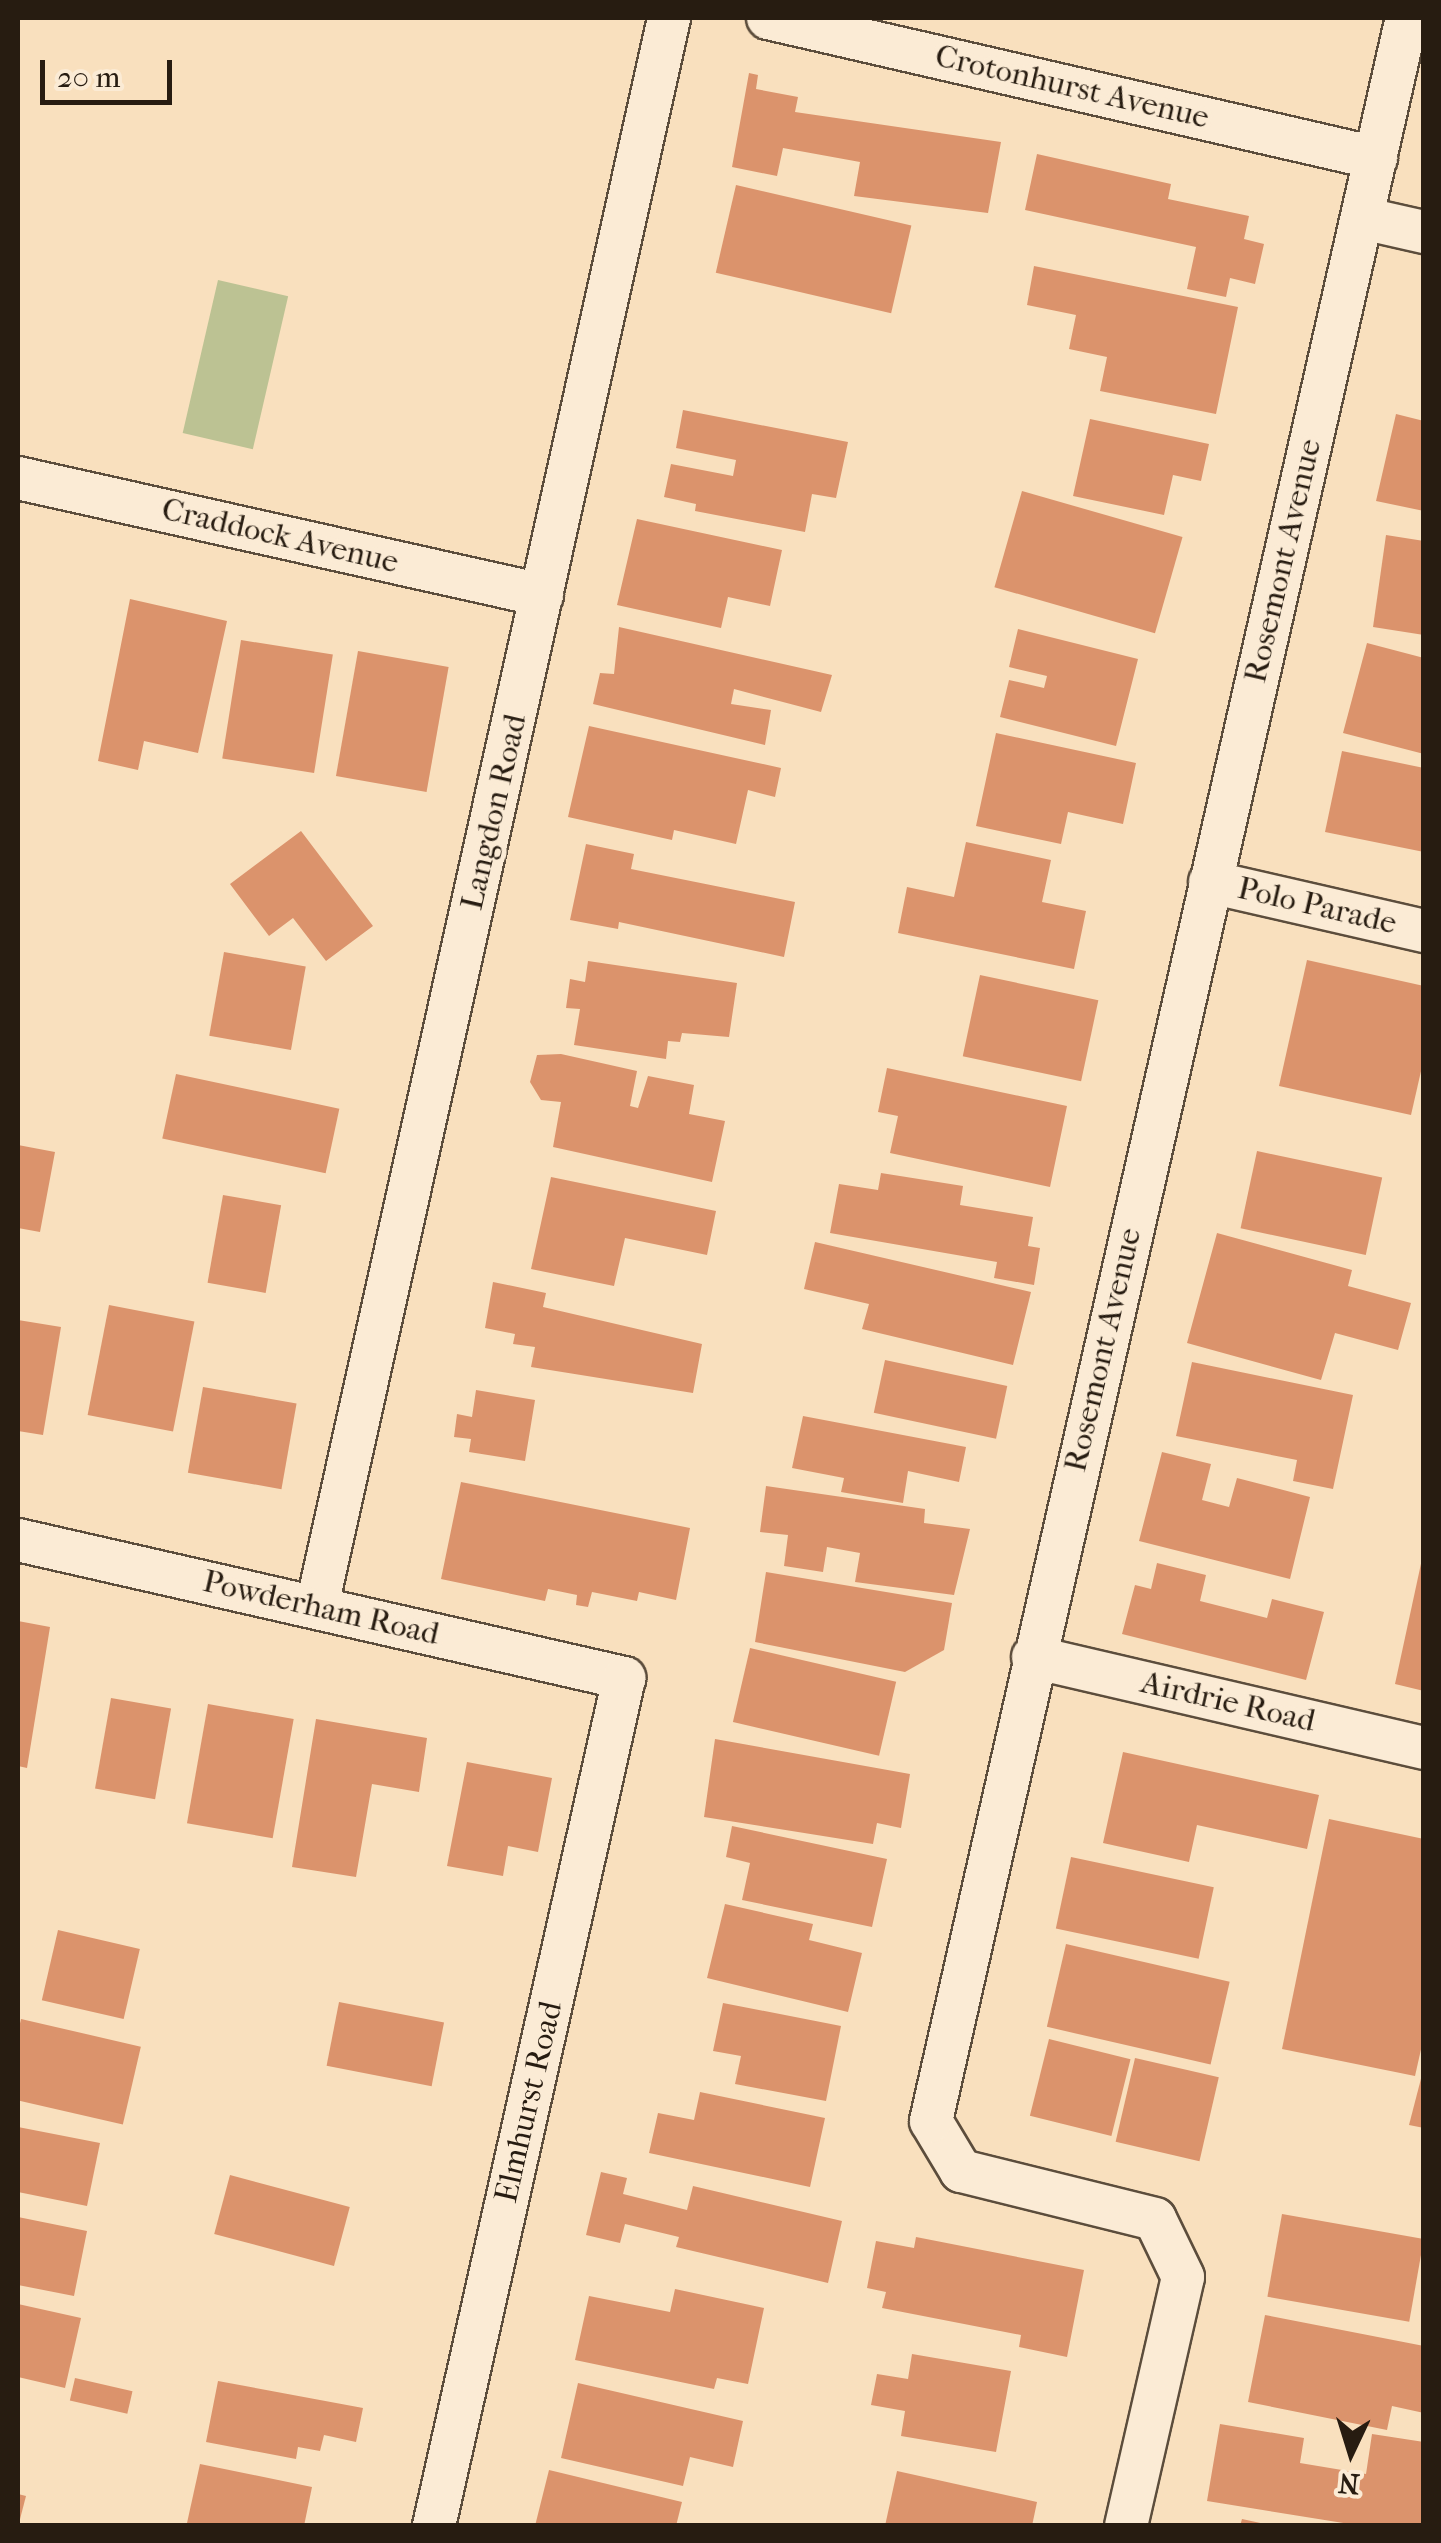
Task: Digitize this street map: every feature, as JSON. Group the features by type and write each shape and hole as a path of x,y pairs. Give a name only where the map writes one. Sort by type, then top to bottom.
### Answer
{"street":[{"name":"Langdon Road","path":"317,1606 669,18"},
{"name":"Crotonhurst Avenue","path":"768,18 1376,158"},
{"name":"Rosemont Avenue","path":"1126,2526 1183,2277 1154,2219 960,2171 931,2121 1407,18"},
{"path":"1362,218 1424,232"},
{"name":"Craddock Avenue","path":"18,478 542,595"},
{"name":"Polo Parade","path":"1210,882 1424,930"},
{"name":"Powderham Road","path":"18,1540 624,1678"},
{"name":"Airdrie Road","path":"1033,1657 1424,1748"},
{"name":"Elmhurst Road","path":"434,2526 624,1678"}],"green space":[{"path":"218,280 288,296 253,449 183,433"}],"building":[{"path":"749,73 758,75 756,89 798,97 795,112 1001,142 988,213 854,196 860,162 783,148 777,176 732,167"},
{"path":"1037,154 1171,184 1168,199 1249,216 1244,239 1264,244 1255,284 1230,278 1226,297 1187,289 1196,247 1025,210"},
{"path":"736,185 911,225 891,313 716,273"},
{"path":"1034,266 1238,307 1216,414 1100,391 1107,357 1069,349 1076,315 1027,305"},
{"path":"683,410 848,442 836,498 812,494 805,532 695,511 696,504 664,497 671,464 733,476 736,460 676,448"},
{"path":"1396,414 1424,421 1424,511 1376,501"},
{"path":"1090,419 1209,444 1201,481 1173,475 1164,515 1073,496"},
{"path":"1022,491 1183,537 1155,633 994,587"},
{"path":"637,519 782,550 770,606 728,597 721,628 617,605"},
{"path":"1386,535 1424,541 1424,635 1373,627"},
{"path":"130,599 227,621 198,753 144,741 138,770 98,761"},
{"path":"619,627 832,675 821,712 734,689 731,704 771,710 765,745 593,704 600,673 614,674"},
{"path":"1018,629 1138,659 1116,746 1000,717 1009,680 1044,688 1047,676 1009,667"},
{"path":"241,640 333,655 314,773 222,759"},
{"path":"1367,643 1424,658 1424,754 1343,733"},
{"path":"358,651 449,667 427,792 336,776"},
{"path":"589,726 781,768 775,797 748,790 736,844 674,830 672,840 568,817"},
{"path":"996,733 1136,763 1123,824 1068,812 1061,844 976,826"},
{"path":"1342,751 1424,768 1424,852 1325,832"},
{"path":"301,831 373,926 326,961 293,918 269,936 230,884"},
{"path":"966,842 1051,860 1042,902 1086,911 1074,969 898,933 907,887 954,897"},
{"path":"586,844 634,854 631,869 795,902 784,957 619,922 618,929 570,920"},
{"path":"224,952 306,966 291,1050 209,1036"},
{"path":"1307,960 1424,986 1424,1058 1411,1115 1279,1086"},
{"path":"588,961 737,983 729,1037 682,1033 680,1042 668,1041 666,1059 574,1045 580,1009 566,1008 570,979 585,982"},
{"path":"980,975 1098,1000 1081,1081 963,1056"},
{"path":"561,1054 637,1071 630,1106 638,1108 648,1076 694,1085 689,1114 725,1121 712,1182 553,1147 561,1102 541,1100 530,1082 537,1055"},
{"path":"887,1068 1067,1106 1050,1187 890,1153 898,1116 878,1112"},
{"path":"176,1074 339,1109 326,1173 162,1139"},
{"path":"18,1145 55,1152 40,1232 18,1228"},
{"path":"1257,1151 1382,1178 1366,1255 1241,1228"},
{"path":"881,1173 963,1186 960,1205 1033,1217 1028,1246 1040,1248 1034,1285 994,1278 997,1262 830,1233 839,1184 878,1190"},
{"path":"551,1177 716,1211 707,1255 625,1238 614,1286 531,1269"},
{"path":"223,1195 281,1205 266,1293 208,1283"},
{"path":"1217,1233 1352,1270 1348,1286 1411,1303 1398,1350 1335,1333 1321,1380 1187,1343"},
{"path":"815,1242 1031,1292 1013,1365 862,1329 869,1304 804,1289"},
{"path":"493,1282 546,1293 543,1307 702,1344 693,1393 531,1367 535,1347 513,1344 515,1334 485,1328"},
{"path":"109,1305 194,1322 173,1432 88,1415"},
{"path":"18,1320 61,1327 43,1435 18,1431"},
{"path":"885,1360 1007,1386 996,1439 874,1413"},
{"path":"1192,1362 1353,1395 1333,1489 1293,1481 1297,1460 1176,1436"},
{"path":"203,1387 297,1403 281,1489 188,1473"},
{"path":"476,1390 535,1400 525,1461 469,1452 471,1439 454,1437 457,1414 472,1417"},
{"path":"803,1416 966,1447 959,1482 908,1471 903,1503 841,1492 844,1478 792,1468"},
{"path":"1162,1452 1211,1464 1202,1500 1229,1507 1237,1478 1310,1497 1290,1579 1139,1541"},
{"path":"461,1482 690,1528 676,1600 639,1592 637,1601 592,1592 588,1607 576,1605 577,1595 548,1589 545,1601 441,1579"},
{"path":"766,1486 925,1509 924,1523 970,1529 954,1595 855,1582 860,1553 827,1547 823,1572 784,1566 788,1535 760,1532"},
{"path":"1424,1559 1424,1691 1395,1684"},
{"path":"1157,1563 1206,1575 1200,1601 1267,1618 1272,1599 1324,1612 1306,1680 1122,1634 1135,1585 1151,1589"},
{"path":"766,1572 952,1603 944,1650 905,1672 755,1642"},
{"path":"18,1621 50,1627 27,1768 18,1766"},
{"path":"750,1648 896,1682 879,1756 733,1722"},
{"path":"111,1698 171,1709 155,1799 95,1789"},
{"path":"208,1704 294,1719 273,1838 187,1823"},
{"path":"316,1719 427,1738 419,1792 372,1784 356,1877 292,1867"},
{"path":"715,1739 910,1774 901,1828 877,1823 873,1844 704,1817"},
{"path":"1123,1752 1319,1795 1307,1849 1197,1825 1189,1862 1103,1843"},
{"path":"467,1762 552,1778 538,1852 508,1846 503,1876 447,1866"},
{"path":"1329,1819 1424,1839 1424,2036 1415,2076 1282,2049"},
{"path":"732,1826 887,1859 872,1927 742,1900 750,1863 726,1857"},
{"path":"1071,1857 1214,1887 1199,1959 1056,1928"},
{"path":"725,1904 813,1924 809,1940 862,1953 848,2012 707,1978"},
{"path":"58,1930 140,1949 124,2019 42,2000"},
{"path":"1066,1944 1230,1982 1211,2065 1047,2027"},
{"path":"339,2002 444,2022 432,2086 327,2066"},
{"path":"723,2003 841,2026 826,2101 735,2084 741,2056 713,2051"},
{"path":"21,2019 141,2047 123,2125 18,2100"},
{"path":"1049,2039 1131,2059 1111,2136 1030,2116"},
{"path":"1135,2058 1219,2077 1199,2161 1116,2142"},
{"path":"1424,2067 1424,2128 1409,2125"},
{"path":"700,2092 825,2118 810,2187 649,2153 658,2113 694,2120"},
{"path":"18,2127 100,2143 87,2206 18,2192"},
{"path":"601,2172 627,2178 623,2194 687,2210 693,2186 842,2221 828,2283 676,2247 679,2237 625,2224 620,2243 586,2235"},
{"path":"230,2175 350,2207 334,2266 214,2234"},
{"path":"1282,2214 1424,2239 1409,2322 1267,2297"},
{"path":"18,2217 87,2231 74,2296 18,2285"},
{"path":"916,2237 1084,2270 1067,2357 1019,2347 1021,2335 882,2308 886,2292 867,2288 876,2241 914,2248"},
{"path":"675,2289 764,2308 748,2384 717,2378 714,2389 575,2360 589,2296 670,2312"},
{"path":"18,2304 81,2318 65,2388 18,2377"},
{"path":"1265,2315 1424,2346 1424,2413 1392,2406 1387,2430 1248,2402"},
{"path":"912,2354 1011,2371 996,2452 901,2436 905,2411 871,2405 877,2374 908,2379"},
{"path":"75,2378 132,2391 127,2414 70,2400"},
{"path":"218,2381 363,2408 356,2442 324,2435 320,2451 298,2447 296,2459 206,2442"},
{"path":"578,2383 743,2421 733,2467 690,2457 683,2486 561,2458"},
{"path":"1220,2424 1304,2438 1300,2463 1366,2474 1372,2434 1424,2442 1424,2526 1362,2526 1207,2501"},
{"path":"200,2464 312,2487 304,2526 187,2523"},
{"path":"549,2470 682,2502 676,2526 535,2526"},
{"path":"897,2471 1037,2502 1032,2526 885,2526"},
{"path":"18,2494 26,2496 19,2523 18,2523"},
{"path":"1242,2519 1265,2524 1265,2526 1240,2526"}]}
